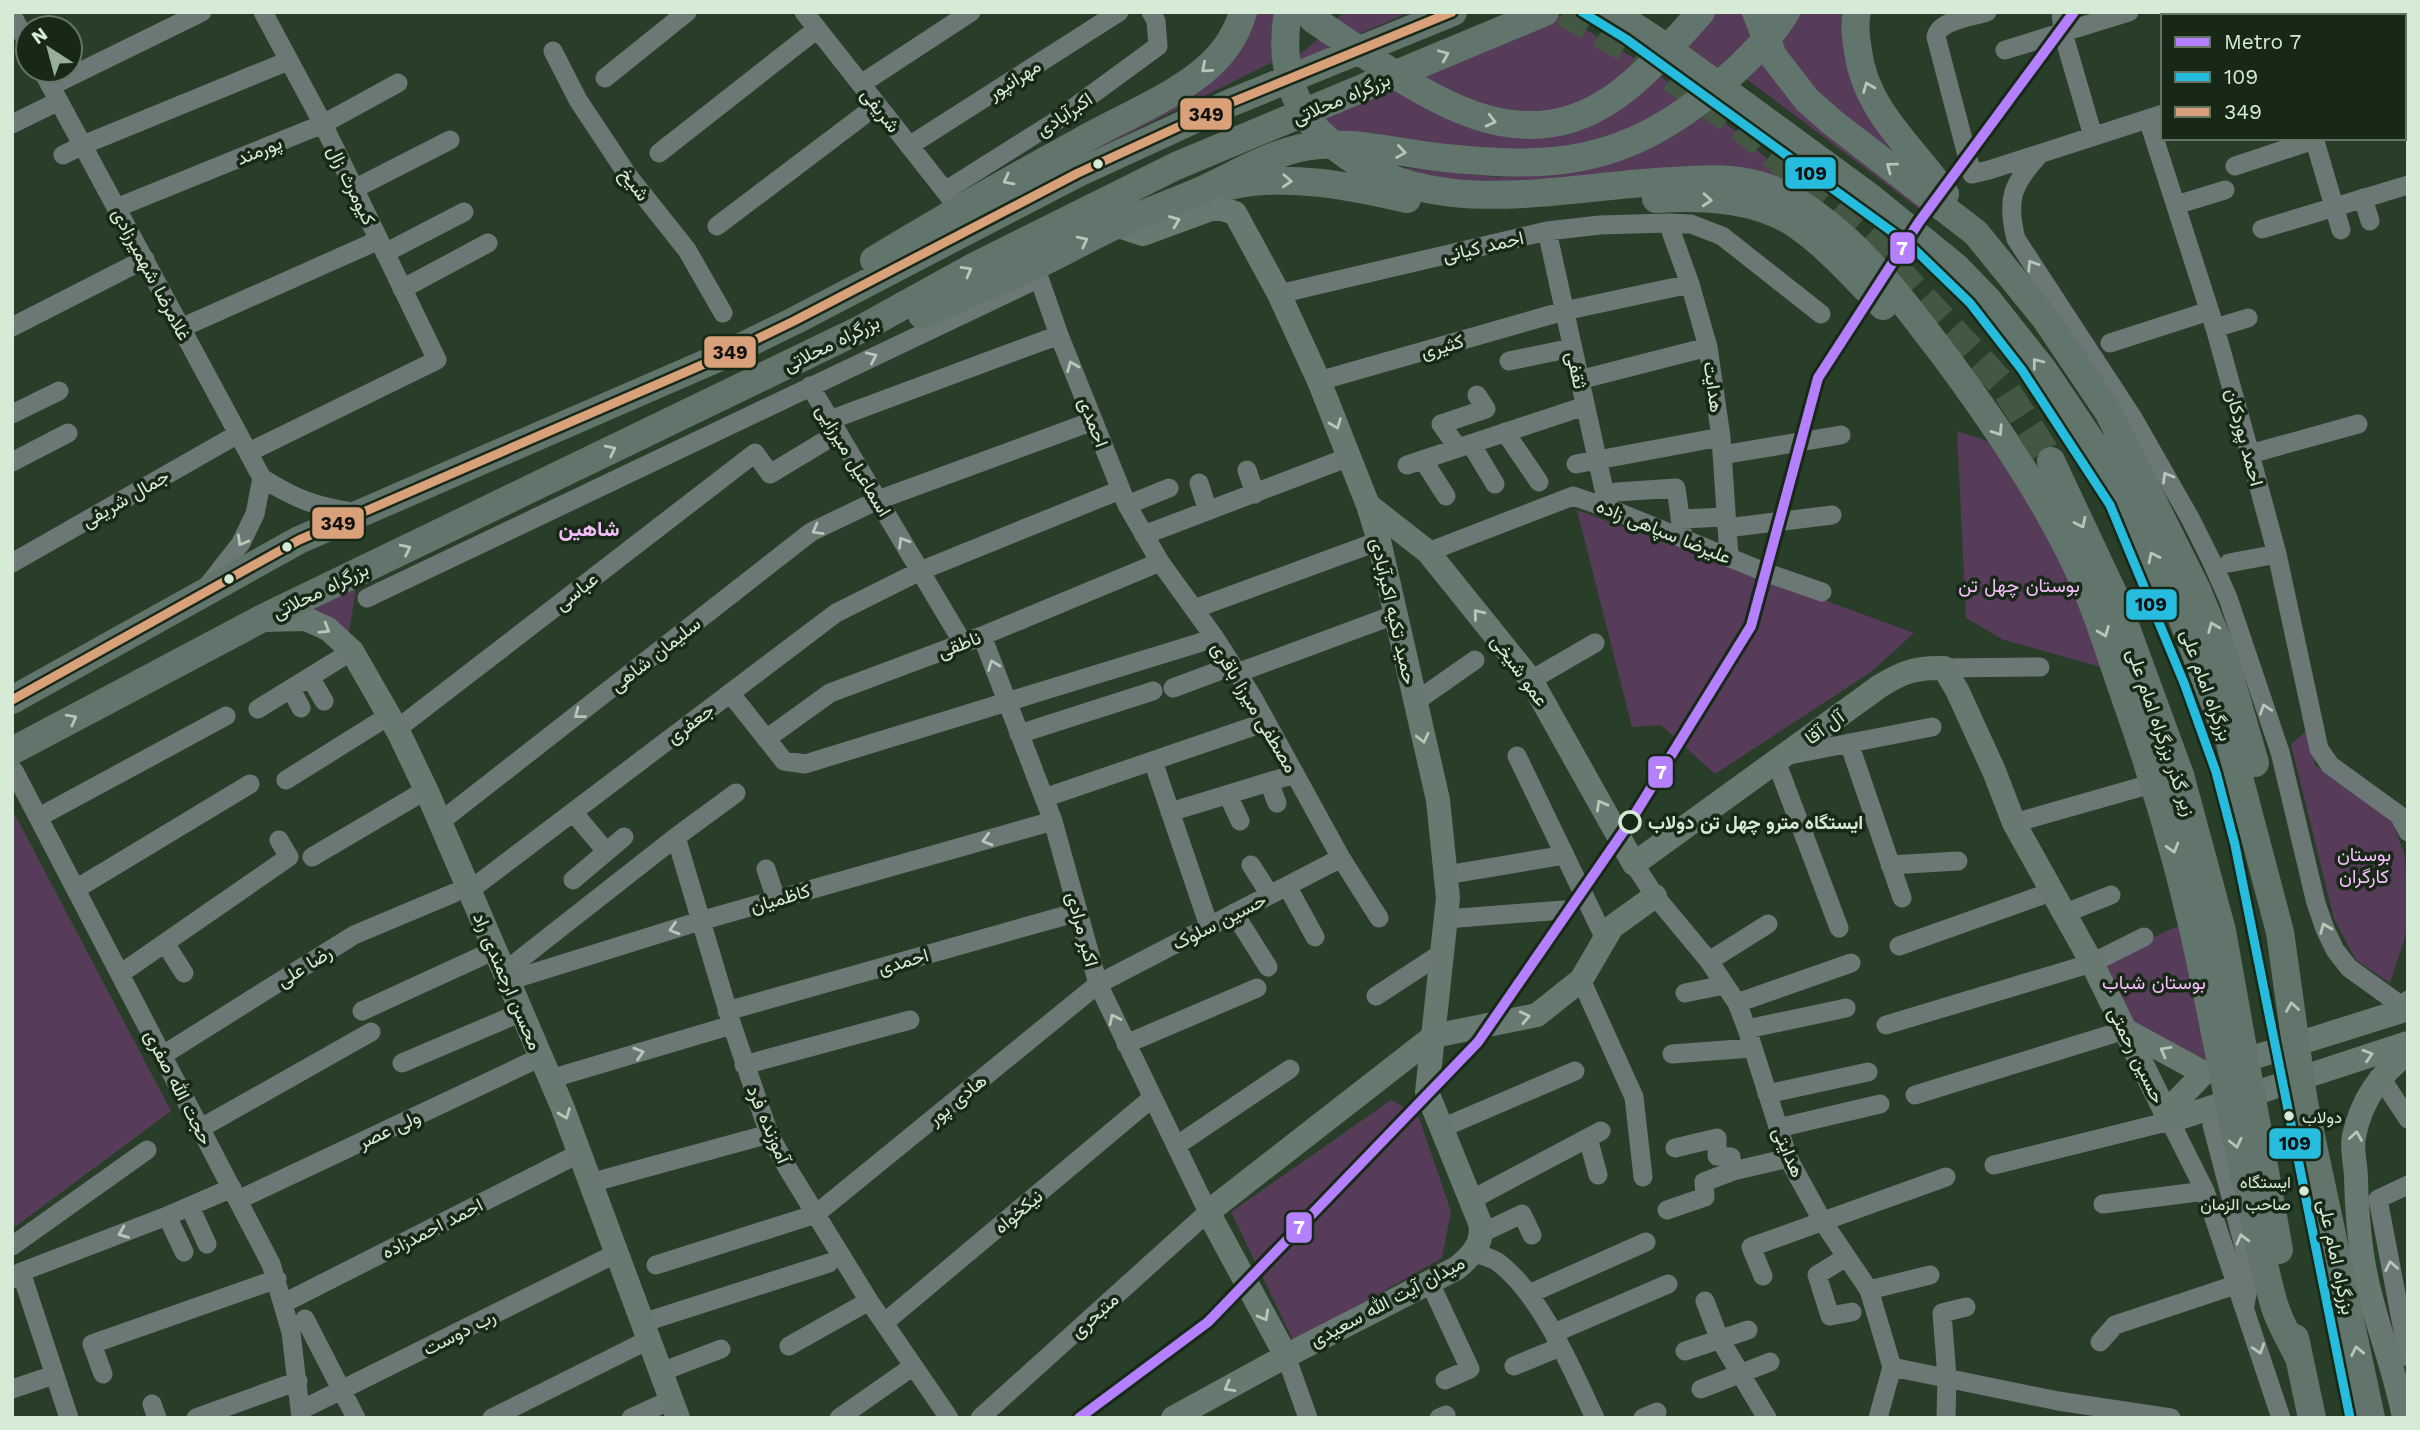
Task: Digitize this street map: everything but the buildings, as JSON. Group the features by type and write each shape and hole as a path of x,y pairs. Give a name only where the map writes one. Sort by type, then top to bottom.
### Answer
{"highway":[{"path":"794,321 952,200 1201,73 1224,51 1243,12"},
{"path":"1288,12 1285,40 1288,72 1294,93 1301,109 1315,128 1342,154 1378,173 1443,192 1474,195 1514,196 1645,182 1730,180 1758,184 1779,192 1850,243 1902,300 1962,379 2038,493 2078,570 2112,653 2189,902 2233,1129 2275,1308 2298,1356 2312,1418"},
{"path":"1307,12 1314,20 1441,102 1474,117 1501,124 1528,126 1575,117 1611,99 1644,72 1700,12"},
{"path":"1243,98 1335,12"},
{"name":"بزرگراه محلاتی","path":"12,700 299,540 718,358 1068,178 1243,98 1453,12"},
{"name":"بزرگراه محلاتی","path":"13,761 259,620 861,329 975,266 1165,172 1545,12"},
{"name":"بزرگراه امام علی","path":"1612,12 1761,116 1870,197 1956,267 1987,299 2044,371 2114,475 2181,616 2230,743 2280,932 2304,1104 2371,1418"},
{"path":"1756,12 1773,56 1807,100 1965,223"},
{"path":"861,329 917,317 1042,269 1116,225 1196,193 1264,161 1312,146 1349,145 1504,163 1578,159 1614,150 1641,139 1694,107 1736,71 1786,12"},
{"path":"1857,12 1859,61 1870,94 1888,124 1936,181 1965,223 2045,318 2109,413 2197,590 2224,656 2257,769 2280,932"},
{"path":"1196,193 1273,180 1379,192 1473,212 1548,210 1675,198 1747,204 1769,211 1801,228 1962,379"},
{"name":"زیر گذر بزرگراه امام علی","path":"2051,461 2114,595 2180,775 2222,931 2298,1356"}],"main road":[{"name":"حمید تکیه اکبرآبادی","path":"1116,225 1143,234 1211,209 1235,213 1279,294 1320,381 1368,505 1379,541 1438,800 1448,898 1434,1036"},
{"name":"عمو شیخی","path":"1368,505 1428,552 1531,680 1634,864"},
{"name":"محسن ارجمندی راد","path":"259,620 306,619 328,629 352,651 393,722 440,822 462,892 502,968 546,1068 675,1409"},
{"name":"آل آقا","path":"1634,864 1880,686 1904,671 1927,667 1944,668"},
{"name":"حسین رحمتی","path":"1944,668 1978,736 2014,822 2092,963 2168,1117"},
{"path":"1286,1356 1208,1213 1434,1036 1537,1015 1581,980 1612,927 1655,895"},
{"path":"2168,1117 2208,1072 2322,1036 2407,1005"},
{"path":"2125,1030 2208,1072"},
{"path":"1434,1036 1427,1092 1471,1200 1478,1243"},
{"path":"2168,1117 2221,1104 2408,1043"},
{"path":"2404,1418 2399,1390 2372,1302 2357,1204 2353,1139 2371,1091 2381,1077 2408,1053"},
{"name":"میدان آیت الله سعیدی","path":"1173,1418 1457,1268 1478,1243"}],"street":[{"path":"12,124 51,85 164,20 202,12"},
{"name":"کیومرث زال","path":"248,452 437,360 323,124 263,12"},
{"path":"605,78 687,12"},
{"name":"شریفی","path":"804,12 952,200"},
{"path":"860,84 971,12"},
{"name":"مهرانپور","path":"909,146 1119,12"},
{"path":"1987,12 1942,25 1936,37 1972,174 2155,116"},
{"path":"2061,12 2063,33 2093,136"},
{"path":"2005,50 2129,12"},
{"name":"اکبرآبادی","path":"952,200 1158,47 1154,16"},
{"path":"659,153 817,29"},
{"name":"شیخ","path":"553,51 578,100 629,177 687,250 723,313"},
{"path":"62,155 288,61"},
{"name":"پورمند","path":"116,208 323,124 398,83"},
{"name":"غلامرضا شهمیرزادی","path":"51,85 262,478"},
{"path":"717,226 877,105"},
{"name":"احمد پوردکان","path":"2155,116 2176,205 2212,319 2277,554 2319,748 2324,759 2399,815 2408,832"},
{"path":"354,189 450,140"},
{"path":"2235,166 2311,140"},
{"path":"2314,140 2341,230"},
{"path":"2040,154 2025,170 2014,190 2010,214 2016,239 2133,418 2211,560 2228,598 2280,752 2316,903 2335,950 2349,968 2407,1005"},
{"path":"2262,229 2408,185"},
{"path":"2176,205 2225,190"},
{"path":"2363,198 2371,221"},
{"path":"181,328 464,212"},
{"name":"احمد کیانی","path":"1279,294 1547,232 1600,225 1668,223 1691,224 1722,236 1821,314"},
{"name":"هدایت","path":"1668,223 1690,284 1708,347 1722,446 1729,557"},
{"name":"ثقفی","path":"1547,232 1606,501"},
{"path":"402,289 488,243"},
{"path":"12,327 145,259"},
{"name":"احمدی","path":"1042,269 1059,335 1123,498 1160,562"},
{"name":"اسماعیل میرزایی","path":"972,639 920,570 810,386 1042,269"},
{"name":"کثیری","path":"1320,381 1564,311 1690,284"},
{"path":"2110,344 2212,319 2248,318"},
{"path":"834,427 1059,335"},
{"path":"1579,380 1708,347"},
{"path":"1509,361 1572,348"},
{"path":"367,598 810,386"},
{"path":"12,414 59,391"},
{"path":"1477,395 1486,409 1441,424 1464,446 1495,484"},
{"path":"1446,496 1415,462 1585,406"},
{"name":"سلیمان شاهی","path":"440,822 811,532 878,500 1093,421"},
{"path":"2250,454 2358,424"},
{"name":"عباسی","path":"286,780 393,722 755,453 770,474 834,427"},
{"path":"1505,432 1539,482"},
{"path":"12,462 68,433"},
{"name":"جمال شریفی","path":"12,563 239,433"},
{"path":"1576,464 1841,435"},
{"path":"1144,535 1349,457"},
{"path":"1247,470 1255,494"},
{"path":"201,594 241,543 255,514 262,478 290,495 320,507 358,513"},
{"path":"1199,483 1208,511"},
{"name":"جعفری","path":"462,892 573,812 836,613 920,570 1123,498 1169,488"},
{"path":"1606,501 1617,492 1676,488 1682,529 1832,515"},
{"name":"علیرضا سپاهی زاده","path":"1428,552 1573,496 1606,501 1682,529 1729,557 1822,592"},
{"path":"1194,609 1379,541"},
{"path":"2229,563 2277,554"},
{"name":"مصطفی میرزا باقری","path":"1160,562 1235,669 1341,858 1379,918"},
{"name":"ناطقی","path":"766,739 830,693 972,639 1160,562"},
{"path":"1173,688 1394,615"},
{"path":"730,693 784,761 805,764 1215,638"},
{"name":"اکبر مرادی","path":"972,639 1006,702 1053,821 1098,984 1208,1213"},
{"path":"1531,680 1595,643"},
{"path":"258,709 352,651"},
{"path":"1415,702 1475,660"},
{"name":"آل آقا","path":"1944,668 2040,667"},
{"path":"310,677 324,701"},
{"path":"291,689 301,708"},
{"path":"1019,734 1153,691"},
{"path":"39,817 226,716"},
{"path":"1044,798 1266,722"},
{"path":"1839,928 1780,758 1932,727"},
{"path":"1849,743 1902,898"},
{"path":"1517,756 1605,939"},
{"name":"حجت الله صفری","path":"13,761 39,817 277,1279 298,1381 301,1414"},
{"path":"1153,761 1209,926"},
{"path":"1170,812 1295,774"},
{"path":"1269,782 1277,803"},
{"path":"76,889 250,784"},
{"path":"2014,822 2151,784"},
{"path":"312,857 426,790"},
{"path":"362,1011 502,968 736,793"},
{"path":"1228,795 1240,821"},
{"path":"573,812 606,850"},
{"name":"کاظمیان","path":"502,968 700,921 1053,821"},
{"name":"آموزنده فرد","path":"676,836 729,1018 769,1134 869,1301 949,1418"},
{"path":"573,880 624,837"},
{"path":"120,974 289,857 279,839"},
{"path":"1446,875 1564,855"},
{"name":"حسین سلوک","path":"1098,984 1341,858"},
{"path":"1890,865 1958,861"},
{"name":"هدایتی","path":"1634,864 1655,895 1709,961 1737,1003 1788,1158 1823,1222 1869,1290 1892,1367"},
{"path":"1251,865 1278,890 1315,937"},
{"path":"766,869 776,899"},
{"name":"رضا علی","path":"163,1055 354,935 462,892"},
{"path":"1899,946 2051,892"},
{"path":"2063,914 2111,895"},
{"path":"1446,919 1563,910"},
{"name":"احمدی","path":"546,1068 729,1018 1078,912"},
{"path":"1234,913 1268,967"},
{"path":"1709,961 1768,924"},
{"path":"1886,1025 2092,963 2144,937"},
{"path":"165,943 184,973"},
{"path":"1376,996 1442,953"},
{"path":"1737,1003 1851,962"},
{"path":"1581,980 1634,1097 1643,1177"},
{"name":"هادی پور","path":"816,1214 1098,984"},
{"path":"1685,993 1724,985"},
{"path":"1126,1044 1257,988"},
{"path":"1747,1029 1846,1008"},
{"path":"402,1063 522,1012"},
{"path":"744,1065 910,1020"},
{"path":"1914,1095 2125,1030"},
{"path":"201,1128 371,1032"},
{"path":"1672,1054 1752,1048"},
{"name":"ولی عصر","path":"17,1275 190,1207 235,1194 546,1068"},
{"path":"1176,1146 1290,1069"},
{"path":"1442,1128 1575,1071"},
{"path":"1767,1094 1868,1072"},
{"path":"2381,1077 2408,1119"},
{"name":"نیکخواه","path":"884,1323 1152,1098"},
{"path":"1778,1128 1880,1104"},
{"path":"2221,1104 2212,1125 2251,1273 2245,1306"},
{"path":"1994,1166 2168,1117"},
{"name":"حسین رحمتی","path":"2168,1117 2205,1191 2238,1284 2278,1417"},
{"path":"590,1183 769,1134"},
{"path":"1471,1200 1595,1134 1598,1175"},
{"path":"1675,1148 1717,1138 1717,1156 1731,1157 1732,1171"},
{"path":"12,1246 147,1150"},
{"name":"احمد احمدزاده","path":"284,1303 580,1153"},
{"path":"1667,1210 1705,1197 1704,1182 1732,1171 1788,1158"},
{"path":"1763,1276 1752,1247 1947,1177"},
{"path":"2407,1350 2378,1199 2408,1185"},
{"path":"2102,1204 2205,1191"},
{"path":"190,1207 207,1244"},
{"name":"متبحری","path":"980,1418 1208,1213"},
{"path":"656,1265 816,1214"},
{"path":"1532,1235 1522,1214 1478,1243 1529,1294 1557,1340 1589,1416"},
{"path":"167,1216 184,1252"},
{"path":"1529,1294 1646,1242"},
{"name":"رب دوست","path":"301,1414 617,1253"},
{"path":"1846,1257 1817,1275 1830,1316 1852,1312"},
{"path":"492,1418 645,1331 829,1263"},
{"path":"17,1275 69,1418"},
{"path":"1869,1290 1930,1275"},
{"path":"103,1374 92,1344 277,1279"},
{"path":"1430,1283 1470,1369 1445,1380"},
{"path":"1514,1366 1557,1340 1668,1284"},
{"path":"2100,1342 2116,1325 2238,1284"},
{"path":"789,1346 869,1301"},
{"path":"1704,1301 1719,1338 1767,1418"},
{"path":"1946,1418 1947,1377 1942,1313 1966,1307"},
{"path":"304,1319 356,1418"},
{"path":"1685,1351 1748,1329"},
{"path":"661,1372 721,1349"},
{"path":"1286,1356 1308,1418"},
{"path":"1701,1389 1770,1362"},
{"path":"839,1418 912,1367"},
{"path":"1878,1418 1892,1367 2058,1401 2171,1418"},
{"path":"12,1389 54,1376"},
{"path":"196,1418 298,1381"},
{"path":"631,1418 675,1409"}],"green space":[{"path":"1253,12 1282,12 1279,59 1003,196 1173,101"},
{"path":"1343,12 1410,12 1293,63 1293,60 1325,33"},
{"path":"1710,12 1751,12 1757,35 1723,74 1681,44"},
{"path":"1800,12 1849,12 1930,189 1861,137 1775,46"},
{"path":"1561,15 1644,64 1593,103 1513,119 1412,77"},
{"path":"1766,53 1931,218 1745,78"},
{"path":"1655,73 1691,98 1625,135 1537,153 1333,138 1316,118 1397,83 1525,132"},
{"path":"1708,110 1743,137 1821,208 1774,183 1468,187 1380,165 1496,177 1543,175"},
{"name":"بوستان چهل تن","path":"1957,431 1993,443 2052,527 2101,667 2004,640 1966,618"},
{"path":"1577,510 1914,633 1871,672 1715,774 1661,725 1632,727"},
{"path":"357,583 348,638 304,612"},
{"name":"بوستان کارگران","path":"2307,730 2315,765 2391,817 2405,856 2408,914 2405,937 2390,983 2356,960 2334,919 2291,744"},
{"path":"12,809 171,1111 12,1229"},
{"name":"بوستان شباب","path":"2184,923 2212,1060 2204,1059 2133,1026 2097,964"},
{"path":"1391,1100 1418,1115 1451,1211 1442,1258 1294,1342 1231,1212"}],"tunnel":[{"path":"1564,12 1654,65 1752,136 1867,237 2003,385 2051,461"}],"metro line":[{"name":"7","path":"1079,1418 1208,1322 1478,1042 1630,822 1751,626 1818,378 1919,222 2074,12"}],"transit line":[{"name":"349","path":"12,700 299,540 718,358 1078,173 1230,103 1452,12"},
{"name":"109","path":"1582,12 1626,39 1909,244 1970,303 2022,370 2110,505 2184,683 2216,772 2235,845 2350,1418"}],"place":[{"name":"ایستگاه مترو چهل تن دولاب","path":"1630,822"},
{"name":"دولاب","path":"2289,1116"},
{"name":"ایستگاه صاحب الزمان","path":"2304,1191"}],"district":[{"name":"شاهین","path":"589,529"}]}
